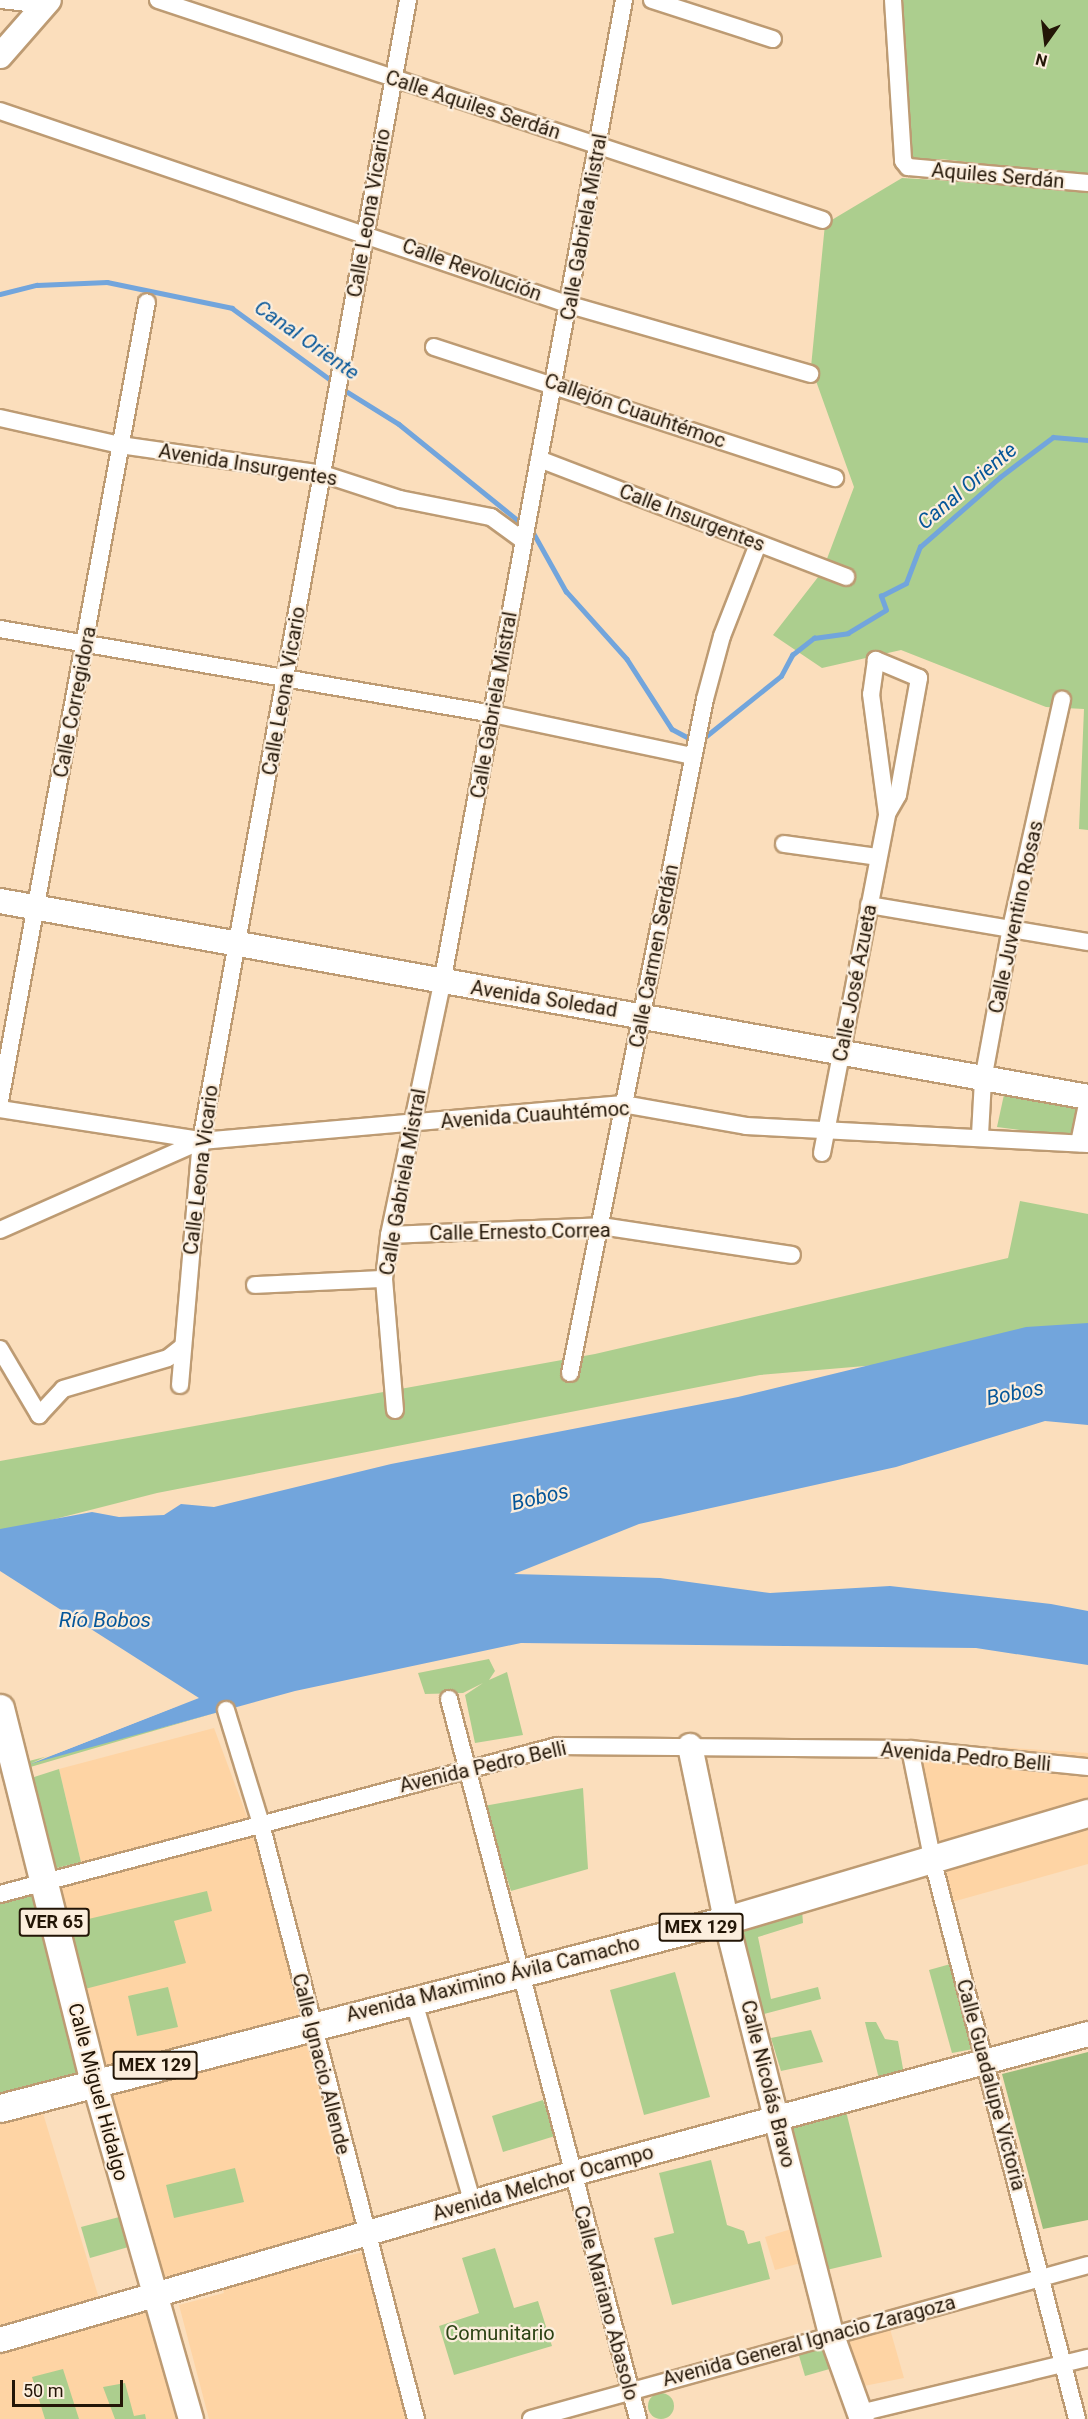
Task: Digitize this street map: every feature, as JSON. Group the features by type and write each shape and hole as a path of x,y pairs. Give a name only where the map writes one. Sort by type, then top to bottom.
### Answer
{"main road":[{"name":"Calle Miguel Hidalgo","path":"0,1708 94,2081"},
{"name":"Avenida Maximino Ávila Camacho","path":"0,2108 310,2024 414,2002 726,1920 933,1862 1088,1813"}],"street":[{"path":"1,0 47,2"},
{"name":"Calle Aquiles Serdán","path":"158,0 824,220"},
{"name":"Calle Leona Vicario","path":"180,1385 181,1348 201,1141 287,678 392,79 408,0"},
{"name":"Calle Gabriela Mistral","path":"395,1410 384,1279 390,1235 442,983 493,714 523,540 599,147 624,0"},
{"path":"652,0 773,39"},
{"name":"Aquiles Serdán","path":"893,0 903,161 908,167 1088,183"},
{"path":"0,56 47,2"},
{"name":"Calle Revolución","path":"0,111 366,232 570,305 810,374"},
{"name":"Calle Corregidora","path":"0,1101 87,643 120,445 147,302"},
{"name":"Callejón Cuauhtémoc","path":"434,346 555,383 836,478"},
{"name":"Avenida Insurgentes","path":"0,418 120,445 323,474 400,499 491,517 523,540"},
{"name":"Calle Insurgentes","path":"539,459 846,577"},
{"name":"Calle Carmen Serdán","path":"570,1373 693,756 722,636 759,544"},
{"path":"0,629 493,714 693,756"},
{"name":"Calle José Azueta","path":"822,1153 878,857 887,814 898,795 919,678 876,660 871,694 887,814"},
{"name":"Calle Juventino Rosas","path":"980,1135 983,1080 1011,928 1062,700"},
{"path":"784,844 878,857"},
{"name":"Avenida Soledad","path":"0,901 442,983 643,1015 1088,1098"},
{"path":"869,905 1088,942"},
{"path":"1084,1143 1088,1098"},
{"name":"Avenida Cuauhtémoc","path":"0,1230 201,1141 623,1104 746,1125 826,1132 980,1135 1084,1143"},
{"path":"0,1109 201,1141"},
{"name":"Calle Ernesto Correa","path":"390,1235 601,1226 792,1255"},
{"path":"255,1285 384,1279"},
{"path":"0,1349 39,1415 63,1389 152,1364 181,1348"},
{"name":"Calle Mariano Abasolo","path":"449,1699 571,2174 638,2419"},
{"name":"Calle Ignacio Allende","path":"226,1710 261,1824 364,2236 416,2419"},
{"name":"Avenida Pedro Belli","path":"0,1894 467,1766 557,1746 910,1749 1088,1767"},
{"name":"Calle Nicolás Bravo","path":"690,1746 726,1920 776,2118 831,2333 861,2416"},
{"name":"Calle Guadalupe Victoria","path":"910,1749 933,1862 984,2063 1043,2278 1059,2364 1077,2419"},
{"path":"414,2002 473,2204"},
{"name":"Avenida Melchor Ocampo","path":"0,2340 153,2293 364,2236 571,2174 1088,2034"},
{"name":"Calle Miguel Hidalgo","path":"94,2081 191,2419"},
{"name":"Avenida General Ignacio Zaragoza","path":"531,2419 831,2333 1088,2265"},
{"path":"861,2416 1088,2358"}],"shaded area":[{"path":"214,1728 249,1822 81,1862 59,1769"},
{"path":"909,1741 1088,1753 1088,1810 936,1857"},
{"path":"1088,1817 1088,1864 945,1904 936,1864"},
{"path":"256,1828 305,2020 98,2074 49,1883"},
{"path":"306,2032 358,2231 157,2287 101,2082"},
{"path":"39,2100 101,2305 0,2335 0,2110"},
{"path":"798,2227 808,2261 775,2270 765,2237"},
{"path":"363,2252 410,2419 209,2419 179,2305 224,2293 222,2287"},
{"path":"149,2301 185,2419 0,2419 0,2345"},
{"path":"888,2322 904,2378 854,2388 837,2334"}],"green space":[{"path":"897,0 1088,0 1088,176 941,159 906,169"},
{"path":"902,178 1088,189 1088,830 1079,829 1084,709 1046,707 901,650 822,668 773,635 822,572 854,487 811,367 825,224"},
{"path":"1005,1090 1079,1102 1075,1137 997,1127"},
{"path":"1020,1201 1088,1214 1088,1347 760,1375 157,1493 0,1533 0,1461 595,1354 1008,1258"},
{"path":"489,1659 495,1671 489,1680 507,1672 523,1735 475,1743 465,1695 483,1683 463,1693 425,1694 418,1673"},
{"path":"225,1710 27,1768 25,1762 171,1725"},
{"path":"59,1769 81,1862 53,1869 28,1779"},
{"path":"583,1788 588,1869 511,1891 484,1806"},
{"path":"37,1886 91,2079 0,2105 0,1896"},
{"path":"207,1891 212,1911 174,1921 186,1963 81,1990 63,1925"},
{"path":"802,1910 803,1923 758,1937 771,1999 818,1987 821,1999 764,2014 743,1930"},
{"path":"954,1963 973,2049 952,2053 929,1970"},
{"path":"675,1972 710,2097 644,2115 610,1990"},
{"path":"168,1987 178,2027 137,2036 128,1996"},
{"path":"865,2022 876,2022 885,2039 898,2041 904,2074 879,2079"},
{"path":"811,2030 823,2062 781,2071 771,2038"},
{"path":"1088,2052 1088,2220 1043,2229 1002,2074"},
{"path":"543,2100 555,2136 503,2152 492,2116"},
{"path":"845,2107 882,2257 818,2272 782,2122"},
{"path":"711,2160 727,2225 744,2231 748,2244 760,2241 770,2279 672,2305 654,2238 674,2233 659,2173"},
{"path":"235,2168 244,2202 174,2218 166,2185"},
{"path":"123,2216 132,2246 90,2258 81,2227"},
{"name":"Comunitario","path":"495,2248 514,2308 538,2301 552,2346 454,2375 439,2326 479,2313 462,2258"},
{"path":"826,2344 833,2368 805,2376 797,2349"},
{"path":"63,2369 79,2419 45,2419 32,2377"},
{"path":"125,2383 134,2416 145,2414 146,2419 115,2419 103,2387"},
{"path":"661,2393 670,2397 674,2406 670,2415 661,2419 652,2415 648,2406 652,2397"}],"water":[{"name":"Río Bobos","path":"1088,1323 1088,1425 1045,1421 896,1467 639,1524 514,1574 660,1578 770,1593 890,1586 1051,1604 1088,1611 1088,1665 976,1648 521,1643 295,1691 30,1764 180,1705 0,1766 0,1529 92,1512 119,1517 164,1515 181,1504 214,1507 391,1464 738,1397 1026,1327"}],"pier":[{"path":"0,1571 199,1698 30,1764 68,1746 0,1769"}],"waterway":[{"name":"Canal Oriente","path":"0,294 37,285 107,282 232,308 335,383"},
{"name":"Canal Oriente","path":"341,388 399,424 520,522"},
{"name":"Canal Oriente","path":"705,737 781,676 792,655 814,638 848,633 886,610 881,596 906,583 920,547 1000,477 1053,437 1088,440"},
{"name":"Canal Oriente","path":"533,532 566,591 627,659 672,729 687,737"}],"water label":[{"name":"Bobos","path":"1015,1393"},
{"name":"Bobos","path":"540,1497"}]}
